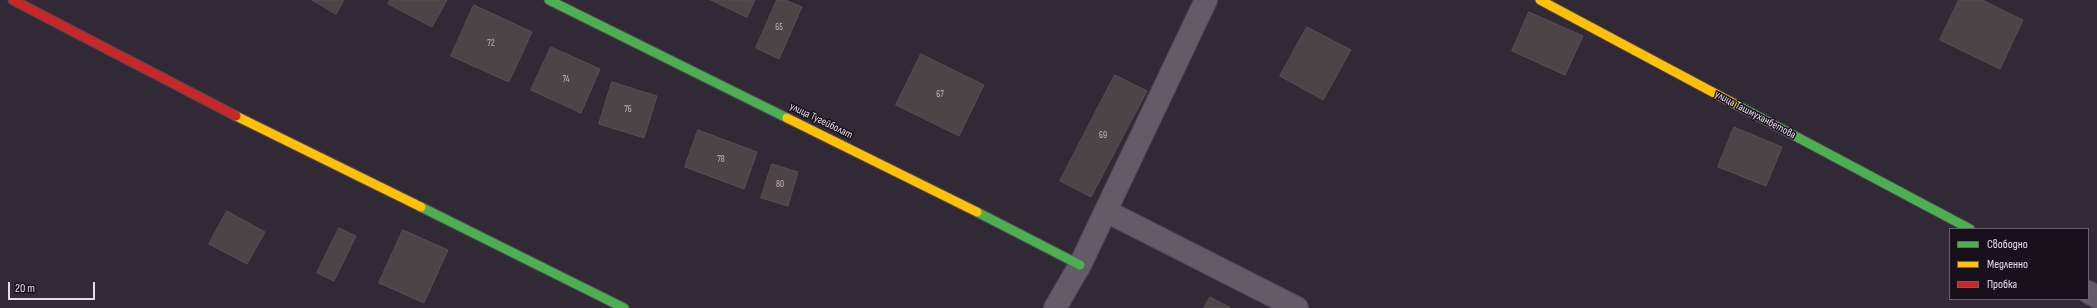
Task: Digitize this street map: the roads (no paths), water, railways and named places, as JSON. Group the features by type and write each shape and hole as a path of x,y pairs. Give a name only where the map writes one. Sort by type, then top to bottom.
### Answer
{"street":[{"path":"13,0 218,107 624,308"},
{"name":"улица Тугейболат","path":"549,0 1041,244 1080,265"},
{"path":"1055,308 1080,265 1206,0"},
{"name":"улица Ташмуханбетова","path":"1540,0 1968,228"},
{"path":"1106,211 1297,308"}]}
